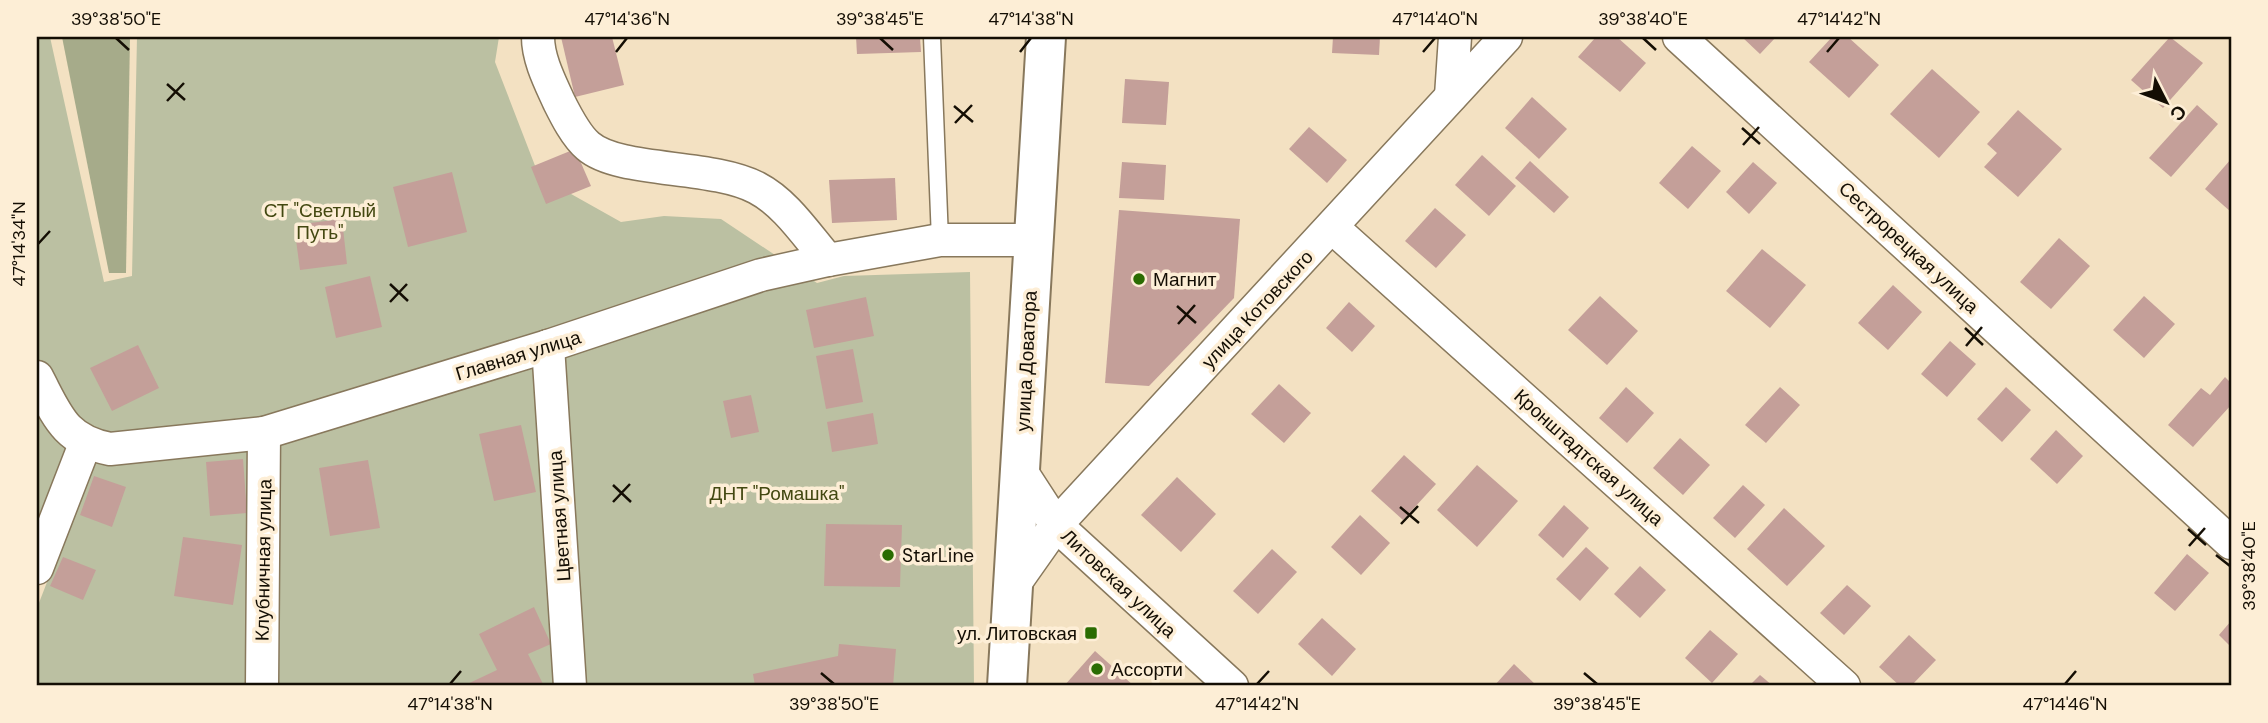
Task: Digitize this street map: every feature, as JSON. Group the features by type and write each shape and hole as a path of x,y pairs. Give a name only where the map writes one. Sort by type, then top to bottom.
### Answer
{"main road":[{"name":"улица Доватора","path":"1007,686 1046,37"}],"street":[{"path":"538,37 550,84 566,116 588,146 612,159 706,172 758,188 783,209 828,260"},
{"path":"1451,96 1455,37"},
{"name":"улица Котовского","path":"1013,586 1056,525 1333,228 1506,37"},
{"name":"Сестрорецкая улица","path":"1679,37 2231,543"},
{"name":"Кронштадтская улица","path":"1333,228 1844,686"},
{"name":"Главная улица","path":"85,444 110,449 264,433 548,346 761,275 940,240 1032,240"},
{"name":"Цветная улица","path":"548,346 570,686"},
{"path":"37,377 60,420 85,444 37,568"},
{"name":"Клубничная улица","path":"262,686 264,433"},
{"name":"Литовская улица","path":"1019,468 1056,525 1232,686"}],"lane":[{"path":"932,37 940,240"}],"green space":[{"path":"37,37 50,37 104,282 132,276 137,37 499,37 495,62 539,176 621,222 664,216 721,219 817,283 844,276 970,272 974,686 37,686 37,608 90,471 53,481 37,521"},
{"path":"62,37 130,37 126,273 109,273"}],"building":[{"path":"561,37 612,37 624,85 575,97"},
{"path":"856,37 920,37 921,52 857,54"},
{"path":"1333,37 1380,37 1379,55 1332,53"},
{"path":"1596,37 1617,37 1646,63 1620,92 1578,57"},
{"path":"1742,37 1776,37 1760,54"},
{"path":"1832,37 1848,37 1879,65 1849,98 1809,62"},
{"path":"2170,37 2203,63 2163,108 2131,80"},
{"path":"1932,69 1980,112 1939,158 1890,114"},
{"path":"1125,79 1169,82 1166,125 1122,123"},
{"path":"1532,97 1567,129 1539,159 1505,128"},
{"path":"2197,105 2218,124 2171,177 2149,158"},
{"path":"2018,110 2062,149 2018,197 1984,167 1997,153 1987,144"},
{"path":"1309,127 1347,160 1327,183 1289,149"},
{"path":"1692,146 1721,171 1688,209 1659,183"},
{"path":"575,149 591,186 546,204 531,167"},
{"path":"1482,155 1516,186 1489,216 1455,185"},
{"path":"2231,159 2231,212 2205,189"},
{"path":"1530,161 1569,197 1554,213 1515,178"},
{"path":"1122,162 1166,165 1164,200 1119,198"},
{"path":"1753,162 1777,183 1749,214 1726,192"},
{"path":"452,172 467,232 408,247 393,187"},
{"path":"895,178 897,220 832,223 829,180"},
{"path":"1435,208 1466,235 1436,268 1405,241"},
{"path":"1119,210 1240,219 1234,298 1149,386 1105,383"},
{"path":"342,219 347,264 300,270 294,225"},
{"path":"2059,238 2090,266 2051,309 2020,282"},
{"path":"1762,249 1806,285 1770,328 1726,291"},
{"path":"370,276 382,327 336,338 325,287"},
{"path":"1893,285 1922,312 1888,350 1858,323"},
{"path":"1600,296 1638,331 1607,365 1568,330"},
{"path":"2144,296 2175,324 2144,358 2113,330"},
{"path":"866,297 874,336 814,348 806,310"},
{"path":"1349,302 1375,326 1352,352 1326,328"},
{"path":"1950,341 1976,364 1947,397 1921,374"},
{"path":"138,345 159,388 112,411 90,368"},
{"path":"853,349 863,402 826,409 816,356"},
{"path":"2225,377 2231,383 2231,405 2193,447 2168,425 2201,388 2210,395"},
{"path":"1279,384 1311,413 1284,443 1251,414"},
{"path":"1626,387 1654,413 1627,443 1599,418"},
{"path":"1780,387 1800,405 1766,443 1745,425"},
{"path":"2006,387 2031,410 2002,442 1977,419"},
{"path":"751,395 759,432 731,438 723,401"},
{"path":"873,413 878,444 832,452 827,422"},
{"path":"521,425 536,492 494,501 479,434"},
{"path":"2056,430 2083,456 2057,484 2030,459"},
{"path":"1680,438 1710,465 1683,495 1653,468"},
{"path":"1404,455 1436,484 1403,520 1371,491"},
{"path":"243,459 247,513 210,516 206,462"},
{"path":"368,460 380,528 330,536 319,468"},
{"path":"1477,465 1518,501 1477,547 1437,510"},
{"path":"94,476 126,487 112,527 80,515"},
{"path":"1177,477 1216,514 1181,552 1141,515"},
{"path":"1743,485 1765,505 1735,538 1713,518"},
{"path":"1564,505 1589,528 1563,558 1538,535"},
{"path":"1784,508 1825,546 1787,586 1747,549"},
{"path":"1360,515 1390,543 1361,575 1331,547"},
{"path":"826,524 902,525 900,587 824,586"},
{"path":"183,537 242,545 233,605 174,596"},
{"path":"1586,547 1609,568 1580,601 1556,579"},
{"path":"1272,549 1297,572 1258,614 1233,591"},
{"path":"2187,554 2209,573 2175,611 2154,593"},
{"path":"63,557 96,570 83,600 50,586"},
{"path":"1640,566 1666,590 1640,618 1614,594"},
{"path":"1847,585 1871,606 1844,635 1820,613"},
{"path":"534,607 551,644 528,654 544,686 463,686 497,670 479,634"},
{"path":"1322,618 1356,649 1332,676 1298,644"},
{"path":"2231,621 2231,647 2219,635"},
{"path":"1710,630 1738,654 1712,683 1685,658"},
{"path":"1909,635 1936,660 1911,686 1900,686 1879,667"},
{"path":"839,644 896,649 893,686 755,686 753,674 838,656"},
{"name":"Ассорти","path":"1095,651 1134,686 1064,686"},
{"path":"1514,664 1537,686 1494,686"},
{"path":"1760,675 1773,686 1749,686"}],"place":[{"name":"Магнит","path":"1139,279"},
{"name":"StarLine","path":"888,555"},
{"name":"ул. Литовская","path":"1091,633"},
{"name":"Ассорти","path":"1097,669"}],"park label":[{"name":"СТ \"Светлый Путь\"","path":"320,221"},
{"name":"ДНТ \"Ромашка\"","path":"777,493"}]}
